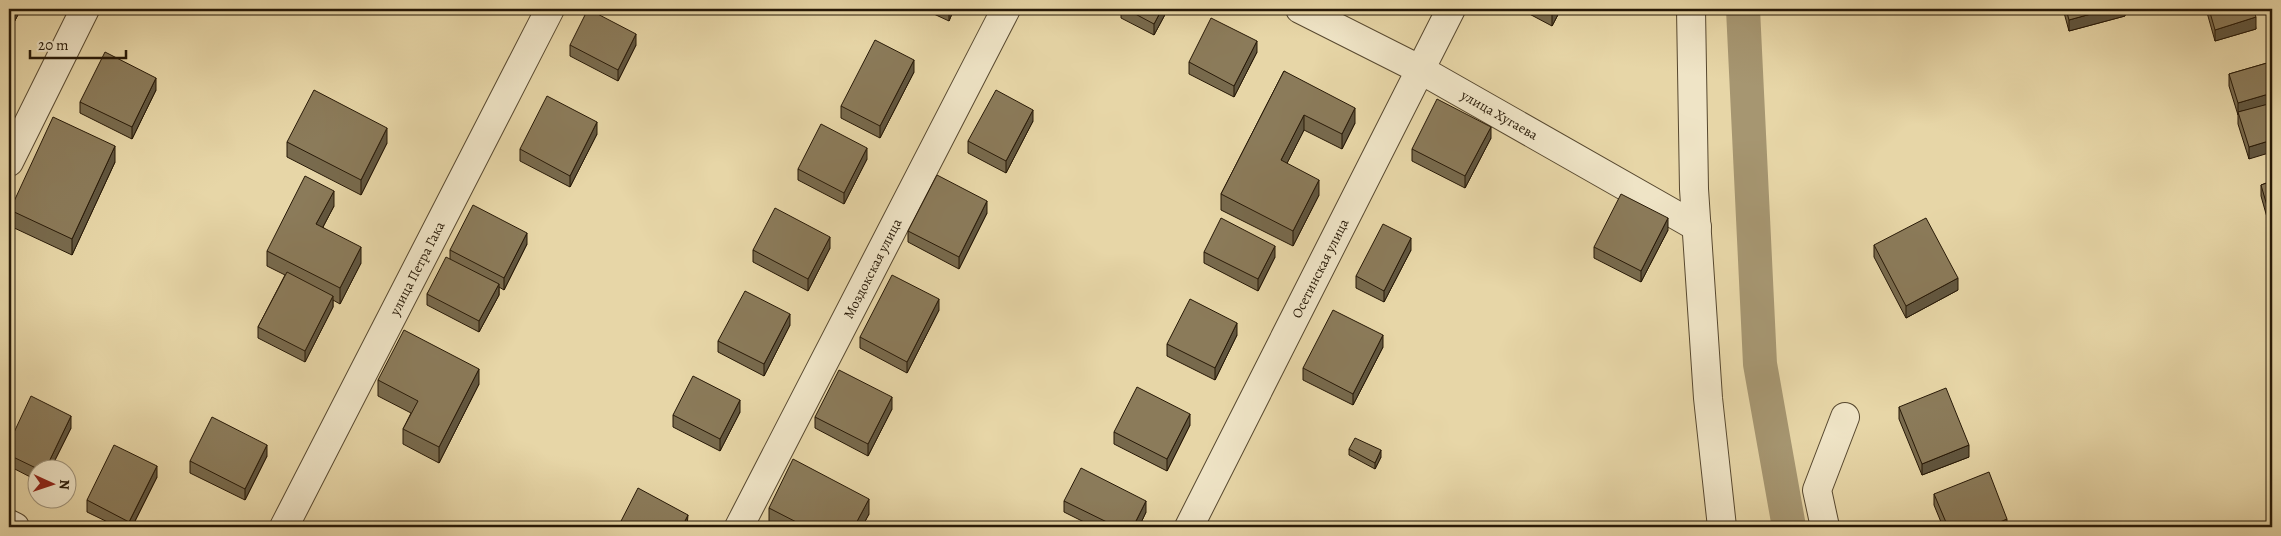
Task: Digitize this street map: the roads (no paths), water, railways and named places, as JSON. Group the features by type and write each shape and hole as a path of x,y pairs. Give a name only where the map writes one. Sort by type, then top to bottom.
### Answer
{"street":[{"path":"9,162 85,9"},
{"name":"улица Петра Гака","path":"284,527 550,9"},
{"name":"Моздокская улица","path":"739,527 1006,9"},
{"name":"улица Хугаева","path":"1300,9 1421,70 1697,227"},
{"name":"Осетинская улица","path":"1189,527 1451,9"},
{"path":"1691,9 1694,189 1708,398 1722,527"},
{"path":"1825,527 1817,490 1845,416"},
{"path":"9,524 16,527"}],"waterway":[{"path":"1743,9 1760,364 1789,527"}]}
